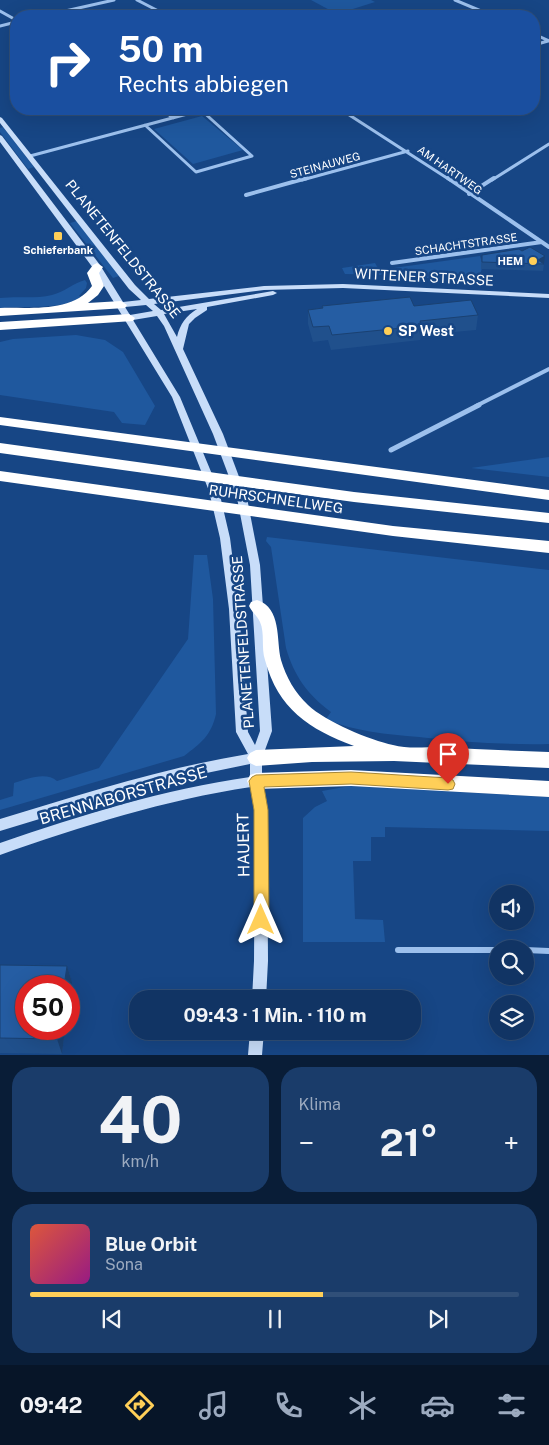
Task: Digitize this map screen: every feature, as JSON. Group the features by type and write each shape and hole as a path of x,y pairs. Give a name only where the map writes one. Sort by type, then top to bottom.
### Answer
{"highway":[{"path":"51,310 82,303 93,295 98,286 93,273 98,267"},
{"path":"0,312 122,305"},
{"path":"0,326 129,318"},
{"path":"0,421 549,495"},
{"name":"RUHRSCHNELLWEG","path":"0,448 286,488 549,518"},
{"name":"RUHRSCHNELLWEG","path":"0,476 297,518 522,544 549,549"},
{"path":"257,606 268,622 272,658 279,680 300,708 313,720 330,729 394,753"},
{"path":"256,758 312,754 394,753 549,760"},
{"path":"256,781 351,778 549,789"}],"main road":[{"name":"PLANETENFELDSTRASSE","path":"0,119 132,287 159,313 218,434 242,498 255,565 266,731 256,758 256,781"},
{"name":"PLANETENFELDSTRASSE","path":"0,137 98,267 176,397 214,492 225,538 234,609 242,732 256,758"},
{"name":"WITTENER STRASSE","path":"122,305 264,288 375,287 549,296"},
{"name":"WITTENER STRASSE","path":"129,318 211,306 298,288"},
{"path":"178,349 183,326 187,320 211,306"},
{"name":"BRENNABORSTRASSE","path":"0,825 187,770 256,758"},
{"name":"BRENNABORSTRASSE","path":"0,848 53,830 152,801 200,789 256,781"},
{"name":"HAUERT","path":"256,781 262,820 259,990"},
{"path":"256,1055 257,1040"}],"street":[{"path":"70,10 114,0"},
{"path":"137,0 156,10"},
{"path":"455,0 479,10"},
{"path":"169,115 173,118"},
{"path":"30,156 183,115"},
{"path":"145,125 196,172 252,156 209,115"},
{"name":"AM HARTWEG","path":"349,115 549,247"},
{"path":"469,194 549,144"},
{"name":"STEINAUWEG","path":"246,195 408,152"},
{"name":"SCHACHTSTRASSE","path":"392,264 542,242"},
{"path":"391,450 549,370"},
{"path":"398,950 489,950"},
{"path":"534,950 549,951"}],"shaded area":[{"path":"311,0 371,0 375,2 350,10 330,10"},
{"path":"202,116 243,150 193,164 154,129"},
{"path":"3,127 34,167 28,169 0,132 0,128"},
{"path":"77,221 119,276 113,278 70,223"},
{"path":"480,256 483,265 478,281 474,282 391,275 345,274 342,268 375,263 379,270"},
{"path":"85,280 87,283 86,288 79,296 82,297 73,301 53,306 0,308 0,298 52,295"},
{"path":"76,335 105,340 123,352 155,406 145,425 122,423 114,412 0,395 0,342 13,339"},
{"path":"549,457 549,477 471,468"},
{"path":"267,537 549,570 549,744 484,743 395,735 360,730 326,719 331,712 309,692 289,658 271,547 266,541"},
{"path":"194,555 207,555 213,599 216,714 214,722 205,738 184,756 0,810 0,800 13,796 14,783 42,776 57,781 99,768 188,639"},
{"path":"350,786 549,797 549,831 385,827 385,837 371,837 371,861 353,861 355,919 383,920 385,942 303,942 303,818 315,807 327,801 322,791"}],"building":[{"path":"530,247 545,256 538,260 544,264 482,262 482,255 519,249 522,251"},
{"path":"410,297 414,306 471,300 478,315 420,321 422,326 332,335 329,326 313,327 308,310 323,308 322,306"},
{"path":"0,965 67,966 66,975 15,975 15,1038 0,1038"}],"place":[{"name":"Schieferbank","path":"58,236"},
{"name":"HEM","path":"533,261"},
{"name":"SP West","path":"388,331"}],"route":[{"path":"261,920 261,810 256,781 351,778 448,784"}]}
